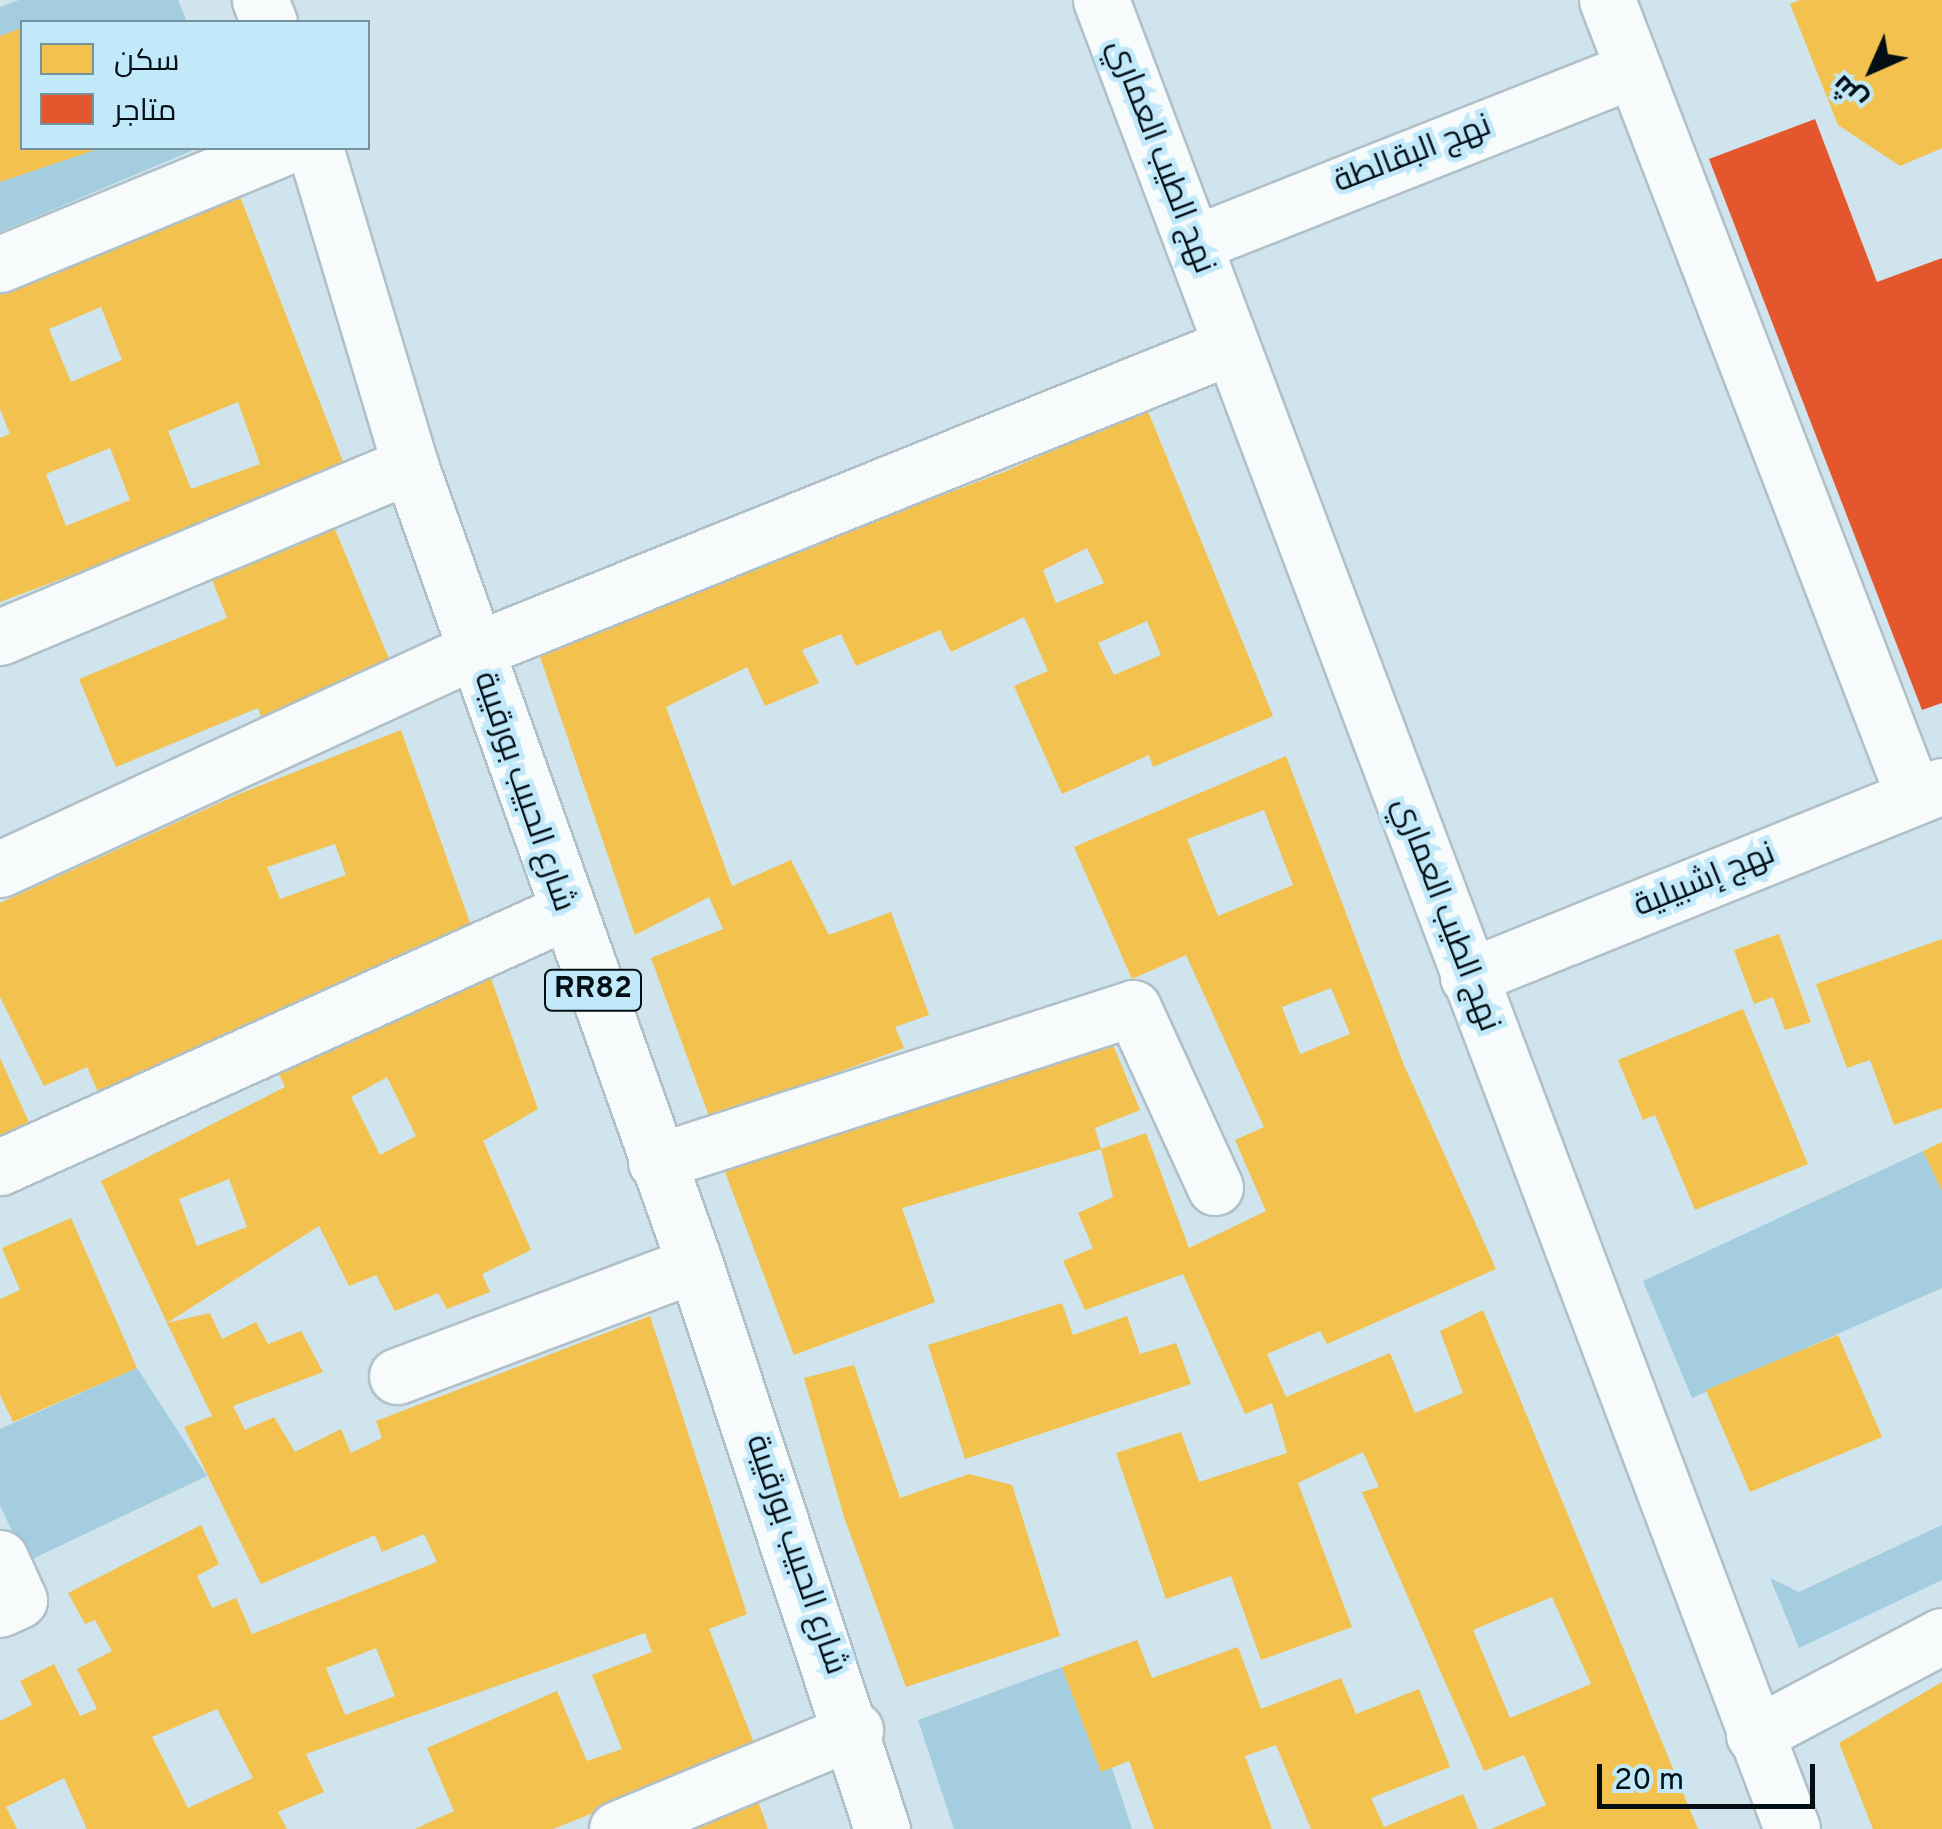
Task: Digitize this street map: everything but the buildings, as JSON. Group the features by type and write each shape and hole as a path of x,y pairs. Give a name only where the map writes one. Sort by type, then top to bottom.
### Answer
{"street":[{"name":"نهج الطيب العماري","path":"1101,0 1792,1829"},
{"path":"1607,0 1928,791"},
{"name":"نهج البقالطة","path":"1193,244 1634,69"},
{"path":"0,264 277,150"},
{"name":"شارع الحبيب بورقيبة","path":"316,150 410,465 564,912 695,1264 854,1730 882,1829"},
{"path":"0,869 473,650 1231,346"},
{"path":"0,638 410,465"},
{"name":"نهج إشبيلية","path":"1468,977 1928,791"},
{"path":"0,1167 564,912"},
{"path":"656,1162 1133,1008 1215,1187"},
{"path":"397,1376 695,1264"},
{"path":"0,1558 18,1600 0,1609"},
{"path":"1754,1735 1942,1636"},
{"path":"618,1829 854,1730"}],"shaded area":[{"path":"19,0 178,0 186,20 20,20 20,150 193,150 0,232 0,7"},
{"path":"1923,1151 1942,1191 1942,1288 1692,1398 1643,1281"},
{"path":"137,1368 207,1476 26,1562 0,1505 0,1429"},
{"path":"1942,1525 1942,1580 1799,1648 1770,1578 1799,1592"},
{"path":"1062,1667 1101,1771 1112,1768 1132,1829 954,1829 918,1720"}]}
